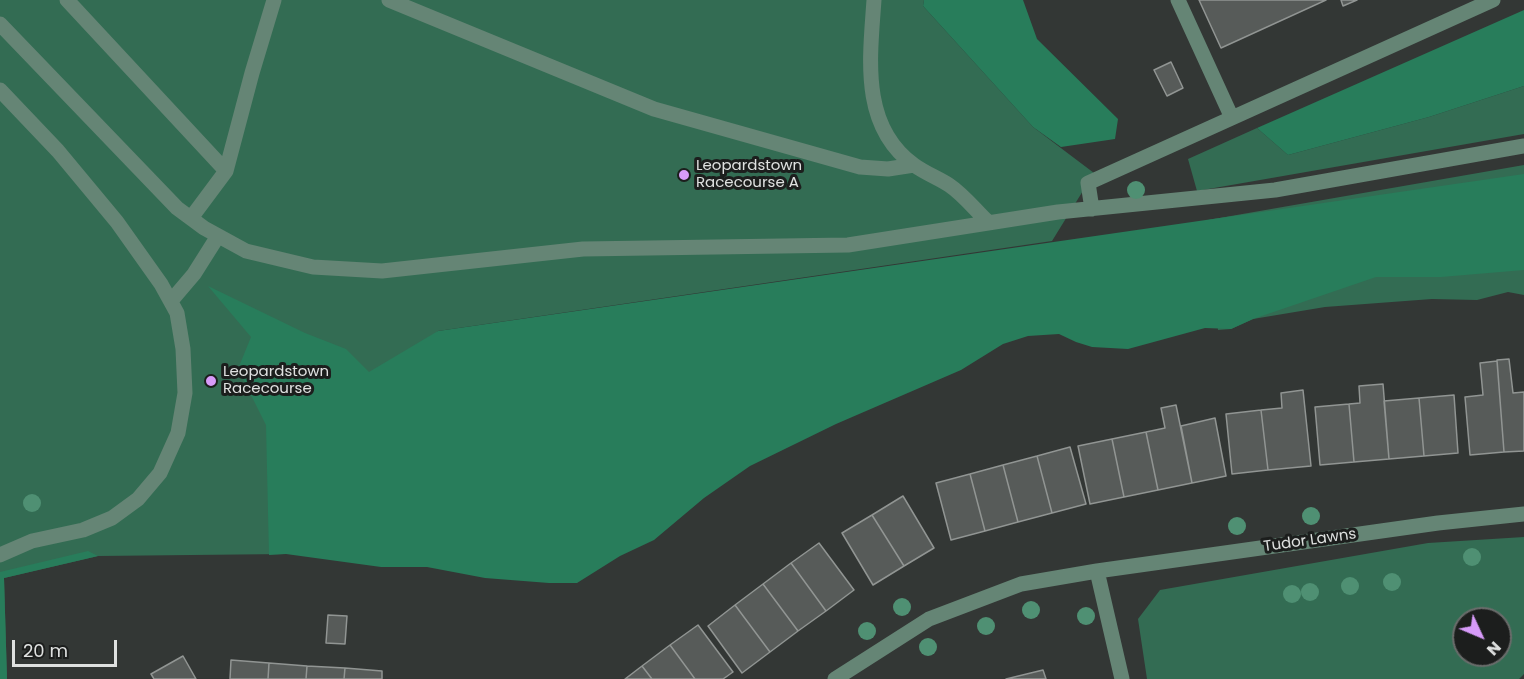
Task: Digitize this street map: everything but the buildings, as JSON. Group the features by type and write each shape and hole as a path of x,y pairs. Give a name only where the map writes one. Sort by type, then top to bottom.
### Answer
{"street":[{"path":"67,0 226,171"},
{"path":"190,218 226,171 274,0"},
{"path":"389,0 654,109 860,167 888,169 914,165"},
{"path":"874,0 870,43 872,96 885,133 898,151 914,165 951,186 989,224"},
{"path":"1178,0 1232,118"},
{"path":"1092,209 1088,183 1493,0"},
{"path":"0,24 177,208 218,236 246,251 313,267 382,271 583,249 848,245 1092,209 1275,190 1524,146"},
{"path":"0,90 58,151 117,222 161,284 177,314 183,349 185,393 178,433 160,473 138,499 112,518 83,530 32,541 0,555"},
{"path":"171,302 194,274 218,236"},
{"name":"Tudor Lawns","path":"835,679 929,619 1021,584 1097,571 1438,523 1524,514"},
{"path":"1097,571 1122,679"}],"green space":[{"name":"Leopardstown Racecourse","path":"0,0 924,0 923,6 1033,127 1094,173 1052,241 438,331 286,554 98,556 4,578 7,679 0,679"},
{"path":"924,0 1023,0 1037,39 1118,119 1115,139 1061,147 1033,127 923,6"},
{"path":"1524,10 1524,86 1429,117 1288,155 1257,128"},
{"path":"1524,86 1524,134 1197,191 1188,159 1257,128 1288,155 1429,117"},
{"path":"1524,165 1524,295 1508,292 1477,300 1432,299 1325,307 1253,319 1231,329 1218,330 1208,220"},
{"path":"1524,174 1524,270 1441,277 1376,277 1253,319 1231,329 1205,328 1128,349 1092,347 1059,334 1028,336 1003,344 961,370 836,424 750,466 704,498 654,540 620,556 577,583 485,578 427,567 381,567 286,554 269,555 266,425 238,369 251,337 208,286 305,333 346,349 369,372 438,331"},
{"path":"1524,537 1524,674 1519,679 1147,679 1138,619 1160,590 1428,543"},
{"path":"88,551 98,556 4,578 7,679 0,679 0,572"}],"place":[{"name":"Leopardstown Racecourse A","path":"684,175"},
{"name":"Leopardstown Racecourse","path":"211,381"}]}
